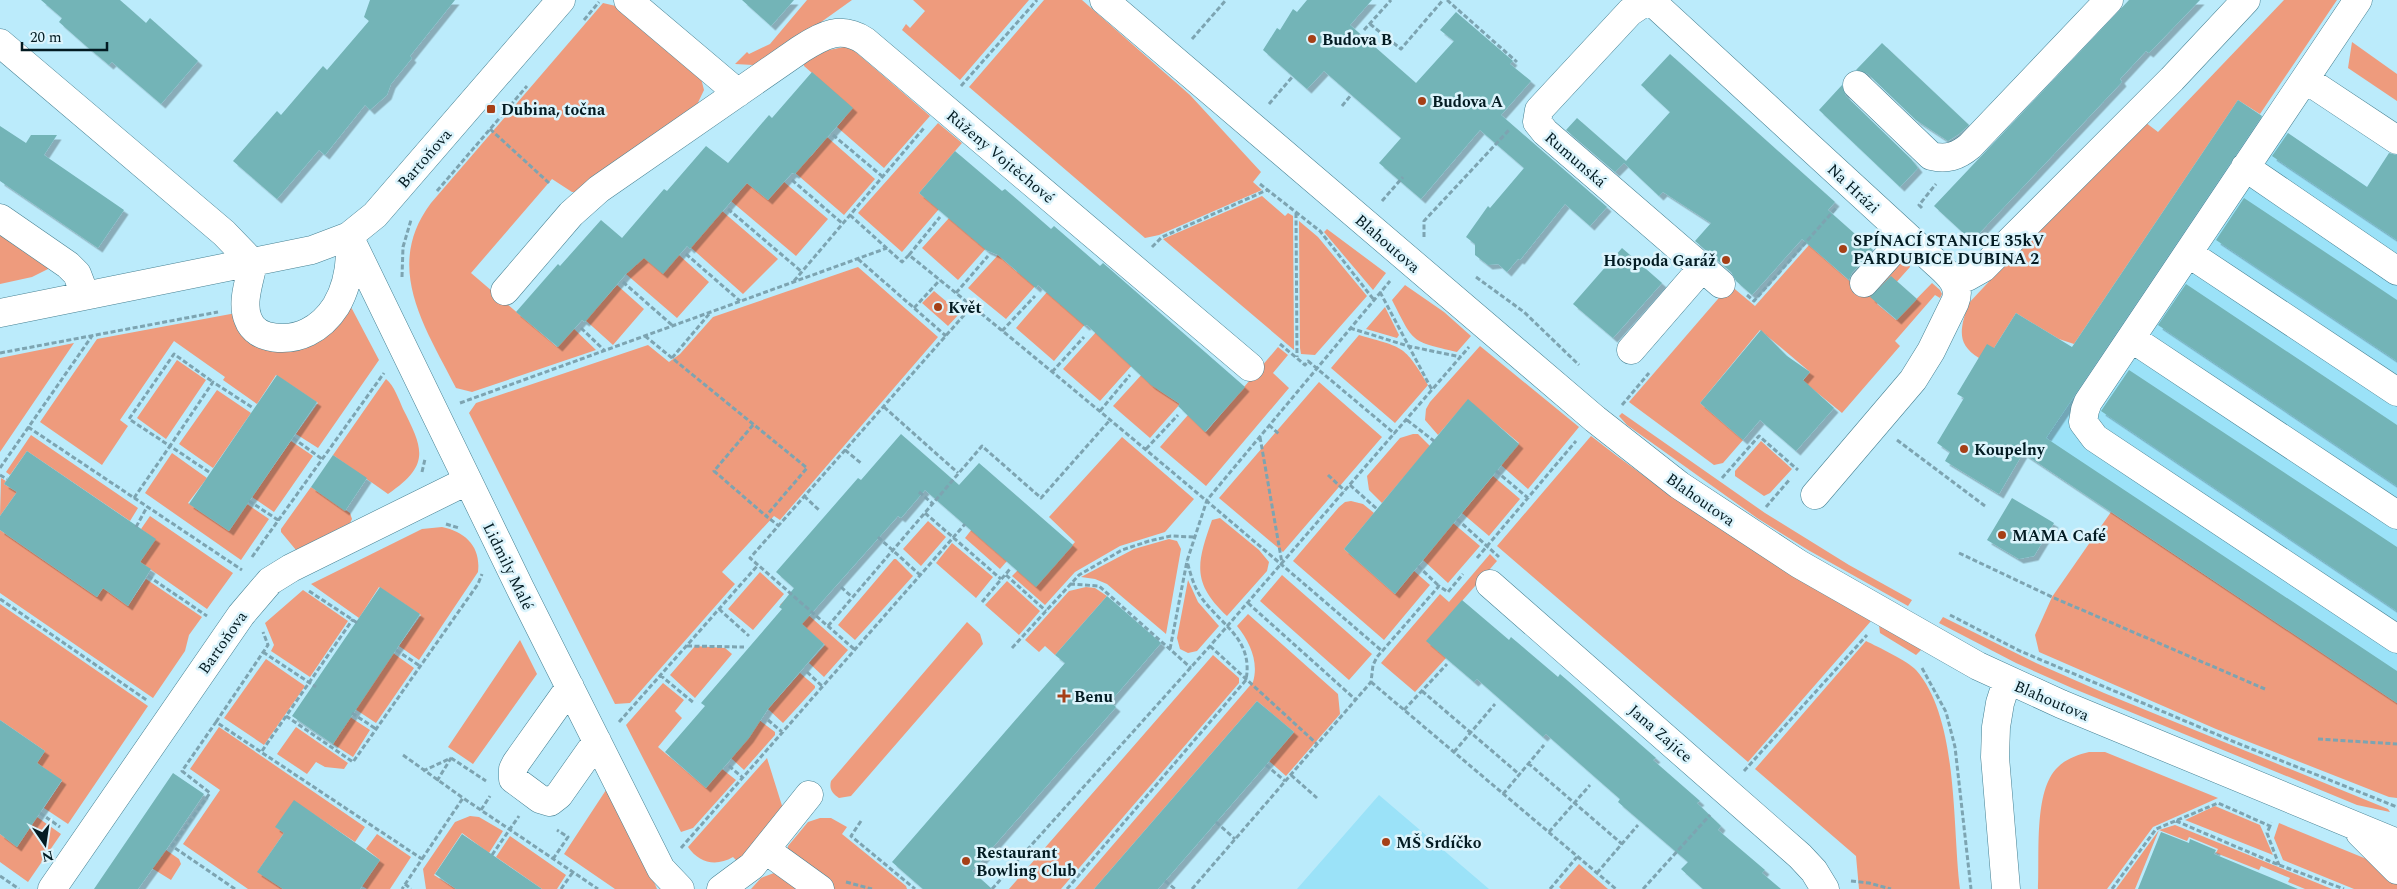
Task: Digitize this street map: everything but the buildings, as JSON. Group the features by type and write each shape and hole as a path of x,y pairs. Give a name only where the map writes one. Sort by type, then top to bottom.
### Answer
{"street":[{"name":"Bartoňova","path":"0,312 312,250 349,236 375,214 561,0"},
{"path":"628,0 738,93"},
{"name":"Blahoutova","path":"1104,0 1416,250 1487,328 1595,419 1679,484 1799,564 2007,681 2283,794 2397,843"},
{"name":"Rumunská","path":"1649,0 1630,12 1539,110 1537,122 1545,132 1712,276"},
{"name":"Na Hrázi","path":"1649,0 1953,279"},
{"path":"1856,85 1932,156 1950,158 1970,146 2109,0"},
{"path":"1814,494 1913,380 1927,359 1958,296 1953,279 1967,277 1983,268 2172,79 2246,0"},
{"path":"2358,0 2131,338 2085,410 2084,422 2090,433 2397,639"},
{"name":"Růženy Vojtěchové","path":"505,292 585,201 801,49 826,34 839,32 848,33 865,42 1250,367"},
{"path":"0,43 224,233 253,262 246,307 251,325 265,335 286,338 307,332 316,328 330,314 345,287 350,261 349,236"},
{"path":"2305,79 2397,140"},
{"path":"2245,168 2397,271"},
{"path":"0,218 68,265 77,274 84,295"},
{"name":"Lidmily Malé","path":"349,236 467,481 661,869 680,889"},
{"path":"1864,283 1906,236"},
{"path":"2188,253 2397,392"},
{"path":"1631,350 1712,276"},
{"path":"2131,338 2397,515"},
{"name":"Bartoňova","path":"52,889 241,615 254,597 270,581 291,568 467,481"},
{"name":"Jana Zajíce","path":"1490,584 1800,856 1822,883"},
{"path":"2006,889 1995,757 1996,726 2000,703 2007,681"},
{"path":"570,687 512,769 513,779 540,799 550,802 559,795 598,741"},
{"path":"721,889 752,866 809,795"},
{"path":"2352,825 2397,823"},
{"path":"2352,825 2397,870"},
{"path":"766,850 820,889"}],"path":[{"path":"583,22 601,0"},
{"path":"793,282 1037,0"},
{"path":"1190,42 1226,0"},
{"path":"1364,30 1391,0"},
{"path":"1370,24 1401,49 1445,0 1517,62"},
{"path":"1266,108 1293,76"},
{"path":"434,194 534,79"},
{"path":"1342,106 1351,95"},
{"path":"1170,649 1187,561 1207,500 1416,250 1424,221 1515,124 1537,122"},
{"path":"490,129 549,182"},
{"path":"833,134 883,177"},
{"path":"1925,211 1919,205 1942,176 1950,158"},
{"path":"1378,205 1403,177"},
{"path":"792,180 843,224"},
{"path":"1260,184 1320,231 1374,300"},
{"path":"1134,268 1162,237 1267,190"},
{"path":"1712,276 1727,277 1754,301 1837,208"},
{"path":"728,209 802,272"},
{"path":"1296,212 1298,358"},
{"path":"404,284 401,268 403,247 409,222 416,215"},
{"path":"850,215 902,262 940,217"},
{"path":"1416,250 1417,235"},
{"path":"456,404 887,248"},
{"path":"686,254 741,301"},
{"path":"909,255 1207,500 1382,651"},
{"path":"956,293 988,256"},
{"path":"857,259 946,336"},
{"path":"1470,273 1524,312 1579,366"},
{"path":"914,308 940,280"},
{"path":"623,282 673,326"},
{"path":"1380,292 1432,390"},
{"path":"1002,331 1035,296"},
{"path":"854,649 750,558 972,306"},
{"path":"0,353 246,307"},
{"path":"672,358 711,312"},
{"path":"581,328 605,350"},
{"path":"1350,328 1408,346 1461,357"},
{"path":"992,889 1191,668 1487,328"},
{"path":"0,468 92,336"},
{"path":"645,336 807,468 766,516"},
{"path":"1052,372 1084,337"},
{"path":"1280,344 1305,365 1308,361 1317,368 1394,434"},
{"path":"209,472 129,419 174,354 253,408"},
{"path":"1100,411 1130,375"},
{"path":"134,498 213,382"},
{"path":"1614,399 1629,412"},
{"path":"884,407 958,473"},
{"path":"1146,449 1178,415"},
{"path":"1476,560 1595,419"},
{"path":"828,626 982,446 1041,498 1110,420"},
{"path":"1407,420 1434,441"},
{"path":"1876,424 1985,506"},
{"path":"754,425 714,471 779,526"},
{"path":"1269,425 1280,434"},
{"path":"28,427 242,571"},
{"path":"1722,478 1759,436 1798,470"},
{"path":"1260,437 1282,564"},
{"path":"293,438 322,459"},
{"path":"845,450 862,464"},
{"path":"1496,471 1528,498"},
{"path":"1714,472 1729,483"},
{"path":"0,474 7,479"},
{"path":"1328,475 1345,490"},
{"path":"1350,485 1377,509"},
{"path":"919,492 932,503"},
{"path":"804,496 820,510"},
{"path":"250,501 278,520"},
{"path":"1758,502 1773,512"},
{"path":"136,527 147,507"},
{"path":"925,513 1002,579"},
{"path":"1456,519 1501,559 1490,584"},
{"path":"442,522 463,529"},
{"path":"680,848 965,524"},
{"path":"878,536 920,575"},
{"path":"1012,648 1079,575 1122,550 1149,541 1171,536 1195,537"},
{"path":"1959,553 2052,597 2265,689"},
{"path":"1068,889 1246,680 1248,672 1239,638 1199,594 1187,561"},
{"path":"612,715 617,724 758,565"},
{"path":"1418,566 1448,592 1464,573"},
{"path":"286,716 353,762 478,584 484,569"},
{"path":"982,602 1010,569"},
{"path":"1006,575 1046,611"},
{"path":"148,576 208,617"},
{"path":"1069,584 1099,586 1191,668"},
{"path":"1192,889 1371,682 1373,665 1382,651 1439,586"},
{"path":"841,587 852,597"},
{"path":"308,590 359,624"},
{"path":"0,599 152,705"},
{"path":"1248,603 1356,700"},
{"path":"719,609 749,636"},
{"path":"1947,613 2020,651 2397,807"},
{"path":"262,751 353,620"},
{"path":"1643,889 1868,633"},
{"path":"687,646 744,647"},
{"path":"1210,646 1317,744"},
{"path":"396,650 420,666"},
{"path":"235,889 172,846 210,793 182,771 263,652 316,687"},
{"path":"1919,662 1946,712 1955,747 1971,889"},
{"path":"1404,710 1448,664"},
{"path":"807,672 822,686"},
{"path":"660,676 694,703"},
{"path":"1371,682 1616,889"},
{"path":"1422,691 1519,774"},
{"path":"1454,752 1495,704"},
{"path":"352,713 376,729"},
{"path":"768,720 782,732"},
{"path":"216,722 422,859"},
{"path":"2318,739 2397,744"},
{"path":"1503,794 1544,745"},
{"path":"403,755 437,781 598,889"},
{"path":"423,771 451,758 437,781"},
{"path":"1528,763 1622,844"},
{"path":"1266,765 1286,781"},
{"path":"729,766 742,778"},
{"path":"2279,865 2267,833 2294,766"},
{"path":"1291,775 1317,798"},
{"path":"1549,832 1590,785"},
{"path":"481,810 496,788"},
{"path":"402,889 463,798"},
{"path":"2112,889 2156,829 2218,803 2270,826"},
{"path":"40,813 66,831"},
{"path":"861,821 851,836 915,889"},
{"path":"2175,821 2279,865 2344,889"},
{"path":"1216,822 1235,839"},
{"path":"1597,874 1638,825"},
{"path":"492,855 510,829"},
{"path":"676,839 685,856"},
{"path":"1550,889 1577,857"},
{"path":"561,889 573,872"},
{"path":"0,876 19,889"},
{"path":"1165,881 1174,889"},
{"path":"1822,883 1869,883 1891,889"},
{"path":"405,884 411,889"}],"shaded area":[{"path":"807,0 852,0 768,60 753,65 735,64 747,52 749,54 770,44"},
{"path":"913,0 1029,0 960,80 902,30 906,24 910,28 925,11"},
{"path":"1044,0 1082,0 1190,95 1261,172 1253,182 1262,190 1159,235 1145,238 969,87"},
{"path":"2284,0 2337,0 2260,114 2238,100 2074,344 2059,339 2016,313 1994,348 1979,358 1971,352 1963,341 1962,334 1963,320 1968,304 2141,119 2158,132"},
{"path":"603,3 620,7 701,78 704,90 694,111 579,192 572,192 552,179 471,273 557,347 574,329 596,350 472,392 456,388 432,342 414,297 410,274 410,250 417,227 431,203"},
{"path":"2352,42 2397,74 2397,101 2348,68"},
{"path":"844,47 851,48 930,116 884,168 837,127 852,108 804,66 803,61 809,54"},
{"path":"2238,100 2397,207 2397,703 2009,442"},
{"path":"938,123 962,143 919,193 939,209 902,252 858,213"},
{"path":"827,137 875,179 844,215 793,171 812,155"},
{"path":"784,182 828,219 796,256 731,201 747,183 768,200"},
{"path":"1262,196 1285,216 1288,213 1293,216 1294,350 1163,239"},
{"path":"722,211 778,259 743,294 688,245"},
{"path":"949,218 988,246 958,280 922,248"},
{"path":"1299,221 1318,237 1367,296 1315,355 1301,354 1300,348"},
{"path":"0,227 50,268 32,277 0,284"},
{"path":"1327,229 1386,273 1373,290 1324,232"},
{"path":"1809,245 1864,294 1904,257 1907,259 1910,267 1877,304 1896,320 1932,283 1942,294 1940,298 1935,295 1895,341 1900,346 1842,413 1809,386 1801,383 1810,372 1760,330 1700,403 1743,440 1723,463 1714,465 1629,402 1730,285 1755,306"},
{"path":"679,255 709,282 677,318 626,274 642,256"},
{"path":"998,255 1016,271 1037,284 1006,319 968,288"},
{"path":"858,267 938,337 780,520 774,516 722,572 735,584 630,703 615,704 469,413 476,403 648,345 669,362 680,354 713,317"},
{"path":"617,285 644,309 613,345 583,318 601,303"},
{"path":"1405,285 1444,312 1471,336 1457,352 1422,342 1410,332 1392,300"},
{"path":"934,291 960,313 948,326 922,303"},
{"path":"1047,292 1087,322 1054,361 1016,328"},
{"path":"351,307 379,360 318,448 296,434 318,403 276,375 257,404 223,380 225,377 174,341 120,420 128,426 102,465 40,422 97,339 236,313 258,342"},
{"path":"1385,307 1399,335 1397,338 1366,329"},
{"path":"1097,331 1114,347 1113,350 1116,347 1134,363 1100,401 1063,369"},
{"path":"1359,335 1401,349 1413,362 1428,385 1395,423 1331,368"},
{"path":"74,343 0,452 0,358"},
{"path":"1480,346 1579,427 1528,489 1501,465 1519,443 1468,400 1438,435 1425,420 1426,409 1430,402"},
{"path":"1278,347 1288,355 1273,373 1289,388 1206,486 1160,447 1188,415 1206,432"},
{"path":"177,360 206,380 166,439 137,418"},
{"path":"1144,372 1159,390 1180,404 1150,438 1113,406"},
{"path":"386,379 396,393 419,446 417,465 402,484 388,494 333,455"},
{"path":"1319,382 1382,437 1283,552 1219,498"},
{"path":"217,390 251,413 213,468 179,444"},
{"path":"1622,413 1765,513 1849,565 1912,600 1908,606 1808,550 1757,518 1627,425 1619,416"},
{"path":"1418,434 1430,446 1382,503 1369,490 1367,476 1400,438"},
{"path":"31,435 138,508 130,521 27,451 10,475 6,472"},
{"path":"1591,436 1693,510 1799,578 1871,621 1748,762 1497,546"},
{"path":"1122,437 1194,499 1165,532 1120,546 1075,572 1045,605 1012,576 1018,570 1036,586 1075,542 1049,517"},
{"path":"291,441 313,456 274,512 252,497"},
{"path":"1761,441 1792,469 1770,493 1764,496 1735,476 1735,471"},
{"path":"172,453 207,478 188,503 229,531 247,504 269,519 241,560 145,493"},
{"path":"1493,476 1520,499 1489,536 1462,513"},
{"path":"1,478 6,481 4,484 17,492 0,516"},
{"path":"311,487 350,513 352,519 350,523 296,550 281,532 281,529"},
{"path":"1351,501 1363,504 1374,513 1344,549 1395,594 1414,571 1430,585 1384,640 1293,561 1339,507 1345,502"},
{"path":"2111,512 2397,703 2397,798 2389,797 2216,729 2039,652 2035,635 2052,597"},
{"path":"150,516 233,573 207,609 140,562 155,539 141,529"},
{"path":"1220,518 1259,550 1269,562 1267,571 1227,616 1207,593 1200,571 1203,548 1212,520"},
{"path":"928,521 946,537 921,566 903,549"},
{"path":"1453,523 1480,546 1448,583 1423,560"},
{"path":"442,527 451,529 470,542 477,555 478,572 419,660 399,646 421,615 379,587 359,618 311,584 422,529"},
{"path":"972,529 1007,561 1000,569 965,538"},
{"path":"0,530 97,597 103,588 128,606 146,579 202,617 189,635 185,651 153,698 0,593"},
{"path":"1169,539 1177,541 1181,549 1166,634 1107,584 1095,579 1081,577 1134,549"},
{"path":"952,543 993,577 976,598 936,563"},
{"path":"1490,554 1497,561 1427,641 1446,658 1415,692 1381,663 1440,594 1449,602"},
{"path":"894,559 913,576 855,640 838,625"},
{"path":"760,572 784,594 753,630 728,609"},
{"path":"1282,575 1372,654 1349,680 1260,601"},
{"path":"1188,580 1198,602 1219,626 1197,651 1188,653 1180,649 1177,638"},
{"path":"1007,581 1040,611 1019,635 985,605"},
{"path":"1086,587 1095,588 1107,596 1055,655 1045,646 1039,652 1025,640 1069,591"},
{"path":"303,590 348,621 310,677 271,651 274,645 265,623"},
{"path":"788,597 848,650 824,677 809,663 825,645 780,605"},
{"path":"0,604 148,706 68,824 44,808 62,781 37,763 45,751 0,720"},
{"path":"1248,614 1338,694 1340,714 1286,776 1269,761 1294,732 1257,701 1094,889 1075,889 1253,682 1255,667 1252,652 1237,626"},
{"path":"1943,617 2036,663 2104,693 2388,809 2390,812 2357,805 2072,688 2016,663 1939,623"},
{"path":"967,622 980,634 983,644 851,796 839,798 832,791 831,781"},
{"path":"1879,625 1922,649 1916,655 1880,633"},
{"path":"520,640 537,674 473,764 448,747"},
{"path":"1866,641 1900,658 1916,670 1930,691 1940,716 1947,744 1951,774 1960,889 1859,889 1856,856 1755,769"},
{"path":"695,646 725,648 732,654 695,698 670,675"},
{"path":"393,653 414,668 376,723 355,709"},
{"path":"1213,655 1239,678 1239,683 1061,889 1009,889"},
{"path":"266,659 305,686 264,745 224,718"},
{"path":"800,673 815,688 783,723 768,709"},
{"path":"663,683 684,700 675,711 682,718 658,747 706,788 722,769 736,780 693,828 681,832 626,725"},
{"path":"350,717 370,730 353,757 333,744"},
{"path":"759,720 775,732 775,735 744,770 731,758"},
{"path":"219,727 365,827 355,842 294,801 276,827 284,833 258,871 283,889 248,889 183,844 220,790 190,769"},
{"path":"296,727 348,763 344,769 325,767 316,762 307,774 277,754"},
{"path":"2105,752 2218,798 2153,827 2107,889 2038,889 2039,825 2045,791 2050,778 2061,764 2080,754"},
{"path":"767,758 784,812 739,863 733,857 720,862 708,862 697,857 688,847"},
{"path":"608,787 644,858 657,889 615,889 564,854"},
{"name":"MŠ Srdíčko","path":"1379,795 1489,889 1297,889"},
{"path":"2215,806 2260,825 2273,855 2185,820"},
{"path":"470,816 479,817 503,831 489,853 462,833 434,875 456,889 426,889 423,869 455,822"},
{"path":"37,817 61,834 28,882 0,862 0,834 17,847"},
{"path":"820,818 831,818 847,827 842,834 906,886 907,889 835,889 791,859 787,852 788,846 808,822"},
{"path":"2279,823 2369,860 2397,880 2397,889 2354,889 2283,860 2274,838"},
{"path":"2175,825 2332,889 2305,889 2288,882 2290,878 2261,866 2259,870 2216,853 2218,849 2189,837 2187,841 2159,830"},
{"path":"2159,830 2135,889 2116,889"},
{"path":"377,834 411,857 390,889 367,889 362,886 380,860 366,849"},
{"path":"510,836 566,875 557,889 542,889 496,857"},
{"path":"166,850 179,859 181,864 171,880 150,867"},
{"path":"1579,864 1608,889 1561,889 1559,887"},
{"path":"778,873 808,889 751,889 761,878"}],"place":[{"name":"Budova B","path":"1312,39"},
{"name":"Budova A","path":"1422,101"},
{"name":"Dubina, točna","path":"491,109"},
{"name":"SPÍNACÍ STANICE 35kV PARDUBICE DUBINA 2","path":"1843,249"},
{"name":"Hospoda Garáž","path":"1726,260"},
{"name":"Květ","path":"938,307"},
{"name":"Koupelny","path":"1964,449"},
{"name":"MAMA Café","path":"2002,535"},
{"name":"Benu","path":"1064,696"},
{"name":"MŠ Srdíčko","path":"1386,842"},
{"name":"Restaurant Bowling Club","path":"966,861"}]}
